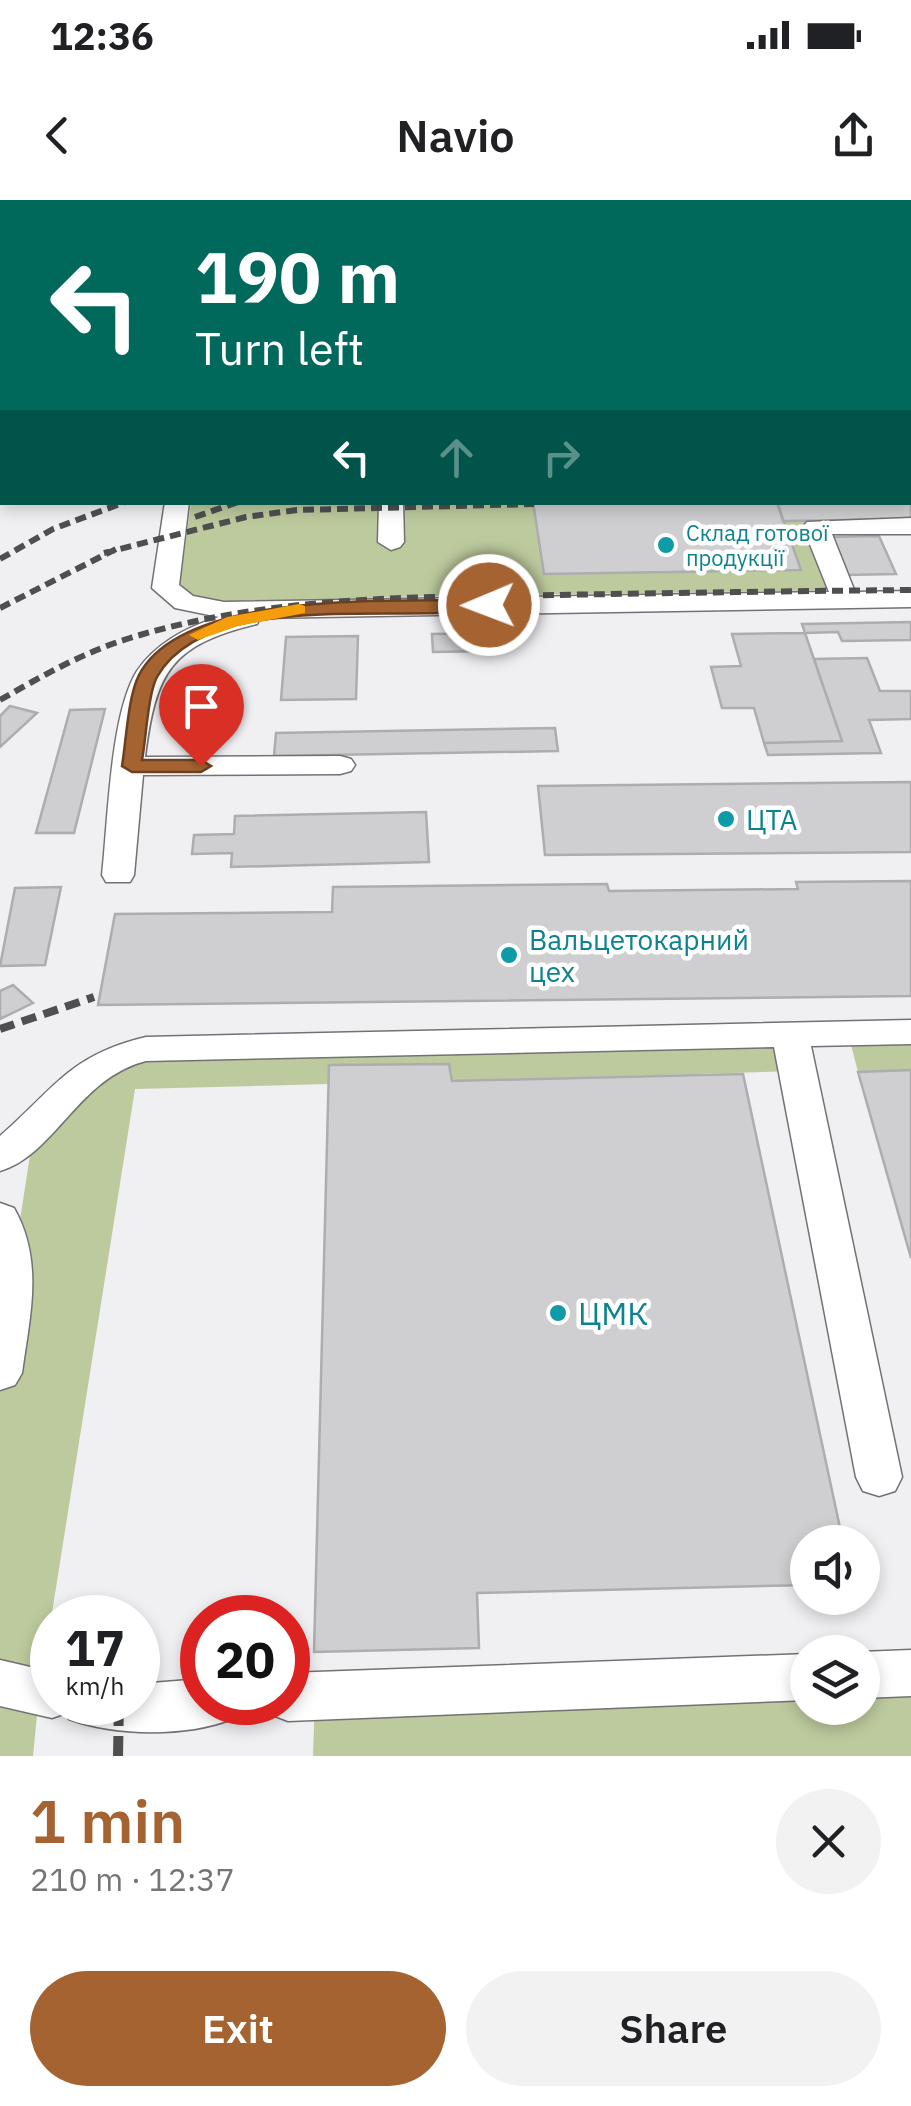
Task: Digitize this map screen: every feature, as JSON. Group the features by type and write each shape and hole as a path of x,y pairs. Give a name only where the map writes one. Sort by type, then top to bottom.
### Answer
{"lane":[{"path":"176,505 164,578 168,593 202,607 292,610 911,599"},
{"path":"390,542 391,505"},
{"path":"845,600 816,527 911,526"},
{"path":"118,874 148,676 172,651 194,636 234,621 292,610"},
{"path":"132,766 340,765"},
{"path":"0,1157 88,1070 134,1050 911,1032"},
{"path":"790,1034 879,1476"},
{"path":"0,1218 8,1229 14,1255 0,1373"},
{"path":"880,1674 911,1673"},
{"path":"310,1696 790,1677"},
{"path":"0,1682 30,1690"}],"green space":[{"path":"191,505 578,505 820,521 841,590 381,597 238,607 194,597 183,591 180,583"},
{"path":"790,1034 797,1071 452,1081 449,1064 330,1065 329,1084 135,1089 55,1595 30,1595 30,1725 36,1725 33,1756 0,1756 0,1218 15,1252 35,1123 122,1052"},
{"path":"911,1036 911,1070 858,1072 849,1037"},
{"path":"911,1673 911,1756 313,1756 315,1695 790,1678 790,1725 880,1725 880,1674"}],"building":[{"name":"Склад готової продукції","path":"533,505 778,505 801,570 544,574"},
{"path":"778,505 911,505 911,519 783,521"},
{"path":"879,536 896,574 845,575 829,537"},
{"path":"911,622 911,640 842,641 838,632 805,633 802,624"},
{"path":"487,633 489,651 433,652 432,634"},
{"path":"805,633 842,741 764,743 754,708 722,708 711,667 741,666 732,634"},
{"path":"358,636 356,699 281,700 286,637"},
{"name":"ЦТА","path":"867,658 880,691 911,691 911,719 869,720 881,753 768,755 764,743 842,741 814,659"},
{"path":"223,689 238,689 237,703 222,704"},
{"path":"10,706 37,713 0,747 0,716"},
{"path":"105,709 74,833 36,833 70,710"},
{"path":"555,728 558,751 274,756 276,733"},
{"name":"ЦТА","path":"911,782 911,852 545,855 538,786"},
{"path":"426,812 429,862 231,867 232,853 192,854 194,835 234,834 235,816"},
{"name":"Вальцетокарний цех","path":"911,881 911,996 98,1005 115,914 332,912 333,887 607,884 609,891 798,889 796,882"},
{"path":"61,887 45,965 0,966 15,888"},
{"path":"13,985 33,1003 0,1019 0,991"},
{"name":"ЦМК","path":"449,1064 452,1081 743,1074 839,1525 790,1525 790,1585 477,1593 479,1648 314,1652 329,1065"},
{"path":"911,1070 911,1258 858,1072"}],"railway":[{"path":"0,559 53,529 117,505"},
{"path":"195,517 229,505"},
{"path":"112,551 246,517 297,510 494,505"},
{"path":"112,551 116,549"},
{"path":"0,608 112,551"},
{"path":"104,553 112,551"},
{"path":"0,700 80,657 130,638 182,624 287,606 446,597 911,590"},
{"path":"0,1029 94,997"},
{"path":"118,1756 119,1725"}],"slow traffic":[{"path":"198,635 234,621 299,610"}],"place":[{"name":"Склад готової продукції","path":"666,545"},
{"name":"ЦТА","path":"726,819"},
{"name":"Вальцетокарний цех","path":"509,955"},
{"name":"ЦМК","path":"558,1313"}],"route":[{"path":"201,766 132,766 139,709 148,676 172,651 194,636 234,621 292,610 489,605"}]}
